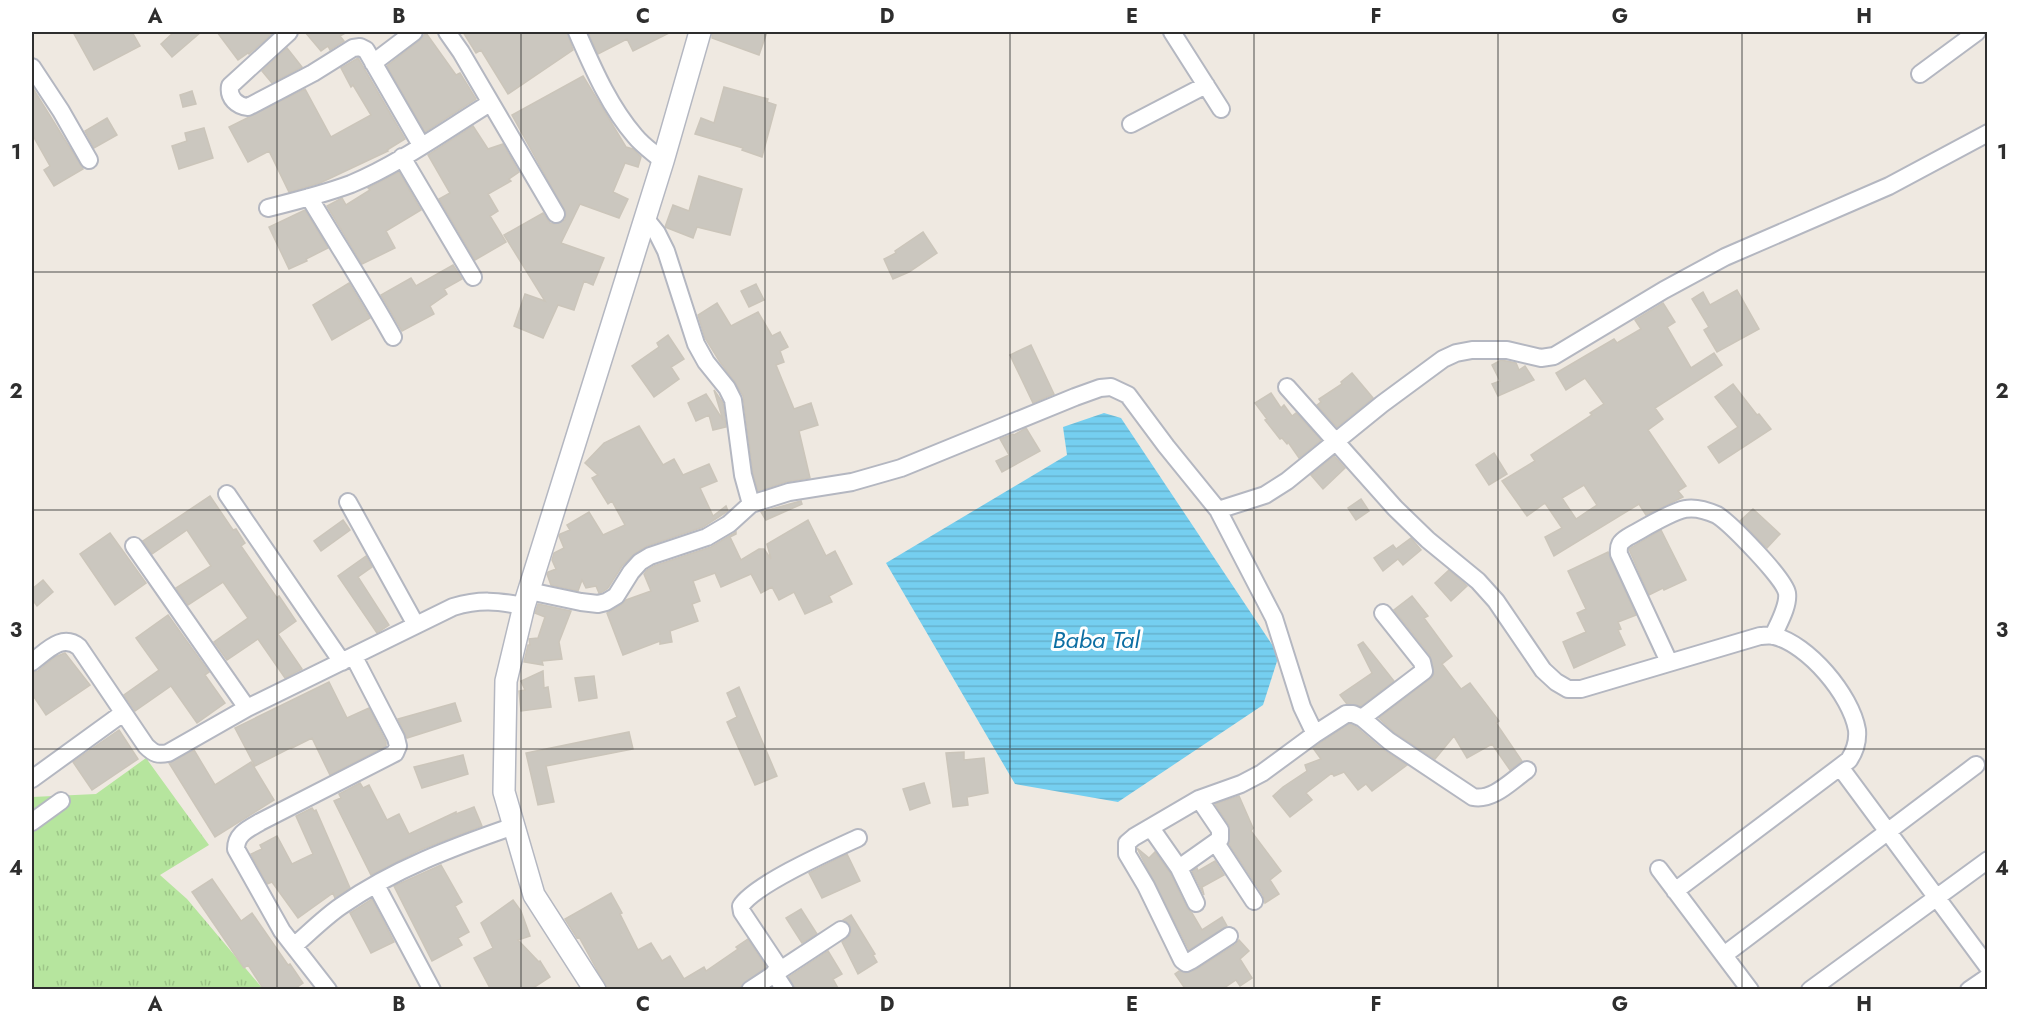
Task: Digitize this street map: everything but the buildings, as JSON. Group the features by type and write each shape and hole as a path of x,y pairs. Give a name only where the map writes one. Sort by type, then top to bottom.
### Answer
{"street":[{"path":"290,32 230,86 229,91 234,102 248,107 313,74 353,48 360,47 366,50 420,146"},
{"path":"373,63 414,32"},
{"path":"447,32 556,214"},
{"path":"577,32 598,79 617,112 636,138 663,161"},
{"path":"595,990 534,895 504,792 506,681 527,599 663,161 700,32"},
{"path":"1172,32 1221,109"},
{"path":"1920,74 1977,32"},
{"path":"32,67 89,160"},
{"path":"1131,124 1206,84"},
{"path":"268,208 309,198 352,183 402,157 490,103"},
{"path":"1218,510 1264,495 1287,481 1443,359 1456,353 1472,350 1507,350 1541,358 1554,356 1664,290 1725,257 1889,186 1988,133"},
{"path":"402,157 473,277"},
{"path":"309,198 366,289 393,338"},
{"path":"645,218 657,233 666,251 696,344 733,400 743,475 751,504"},
{"path":"32,662 56,644 65,640 72,641 79,647 152,753 158,755 168,753 247,708 453,607 472,601 490,600 527,599 598,604 606,602 616,596 630,572 640,562 650,556 707,537 729,524 751,504 789,492 852,482 901,468 1075,397 1100,388 1111,387 1128,395 1218,510 1274,618 1302,707 1315,734"},
{"path":"1287,387 1395,508 1428,540 1478,581 1496,601 1543,670 1568,689 1581,689 1760,636 1773,636 1790,643 1812,658 1831,679 1849,707 1857,730 1855,750 1849,760 1676,891"},
{"path":"227,494 348,659 396,738 398,746 395,753 260,822 240,835 236,841 237,849 282,931 328,990"},
{"path":"348,502 416,625"},
{"path":"1669,662 1619,554 1618,547 1621,541 1628,537 1686,509 1700,509 1716,515 1736,531 1781,580 1787,591 1787,602 1773,636"},
{"path":"134,546 247,708"},
{"path":"1362,718 1424,671 1422,662 1383,613"},
{"path":"32,779 123,713"},
{"path":"1229,936 1192,960 1186,963 1182,960 1146,886 1127,854 1128,843 1199,799 1241,784 1262,773 1346,714 1362,718 1389,741 1473,797 1480,799 1488,797 1527,770"},
{"path":"1724,955 1976,765"},
{"path":"1840,767 1988,967"},
{"path":"1179,868 1220,839 1220,830 1199,799"},
{"path":"32,822 61,801"},
{"path":"295,945 340,907 408,867 446,850 514,826"},
{"path":"1150,828 1179,868 1196,903"},
{"path":"785,990 777,971 742,912 741,906 757,892 791,871 858,838"},
{"path":"1216,843 1254,901"},
{"path":"1810,990 1988,860"},
{"path":"1659,869 1750,990"},
{"path":"376,885 432,990"},
{"path":"750,990 841,930"},
{"path":"1969,990 1988,977"}],"green space":[{"path":"146,758 209,845 160,875 187,899 263,989 32,990 32,797 96,794"}],"water":[{"name":"Baba Tal","path":"1104,413 1121,418 1279,655 1263,705 1118,802 1015,784 886,563 1067,455 1063,427"}]}
